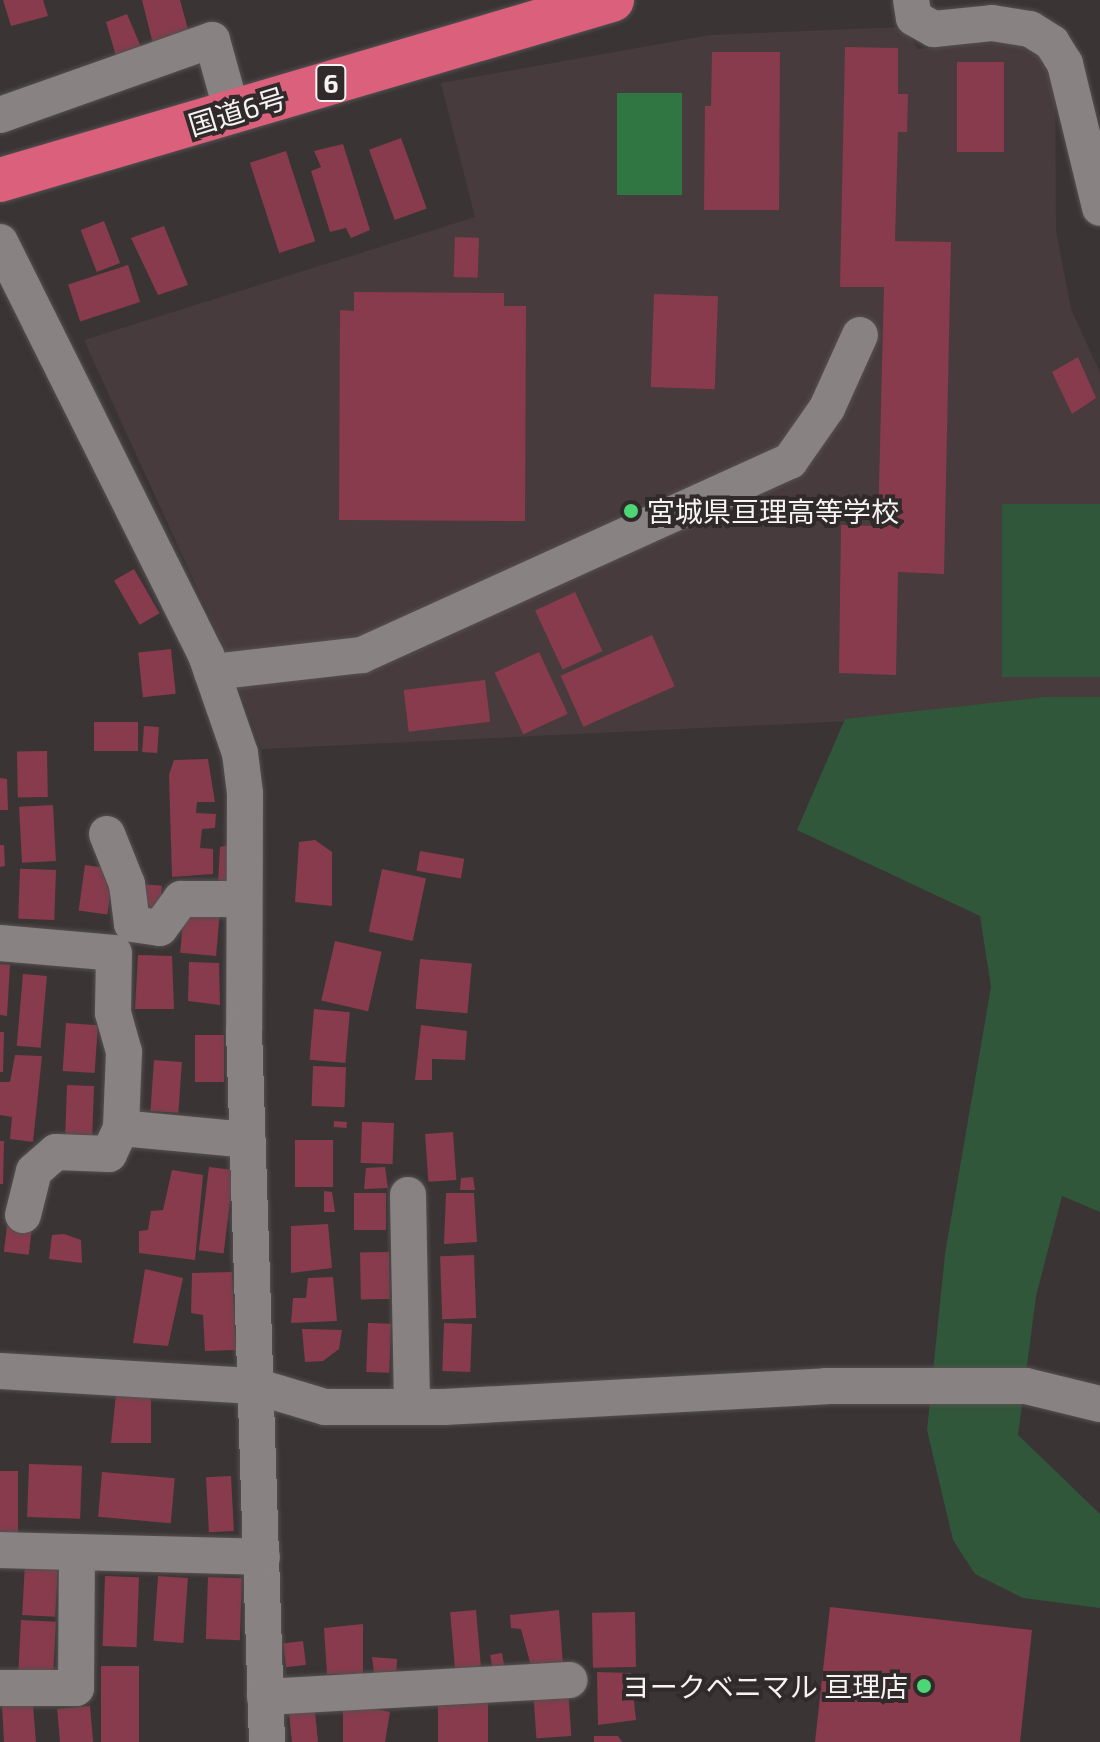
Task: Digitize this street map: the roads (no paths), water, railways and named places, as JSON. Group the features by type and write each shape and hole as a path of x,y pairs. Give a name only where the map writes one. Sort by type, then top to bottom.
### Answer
{"highway":[{"name":"国道6号","path":"0,180 612,0"}],"street":[{"path":"913,9 934,29 992,23 1030,29 1052,43 1065,64 1100,208"},
{"path":"0,115 212,40 232,112"},
{"path":"0,242 209,663 240,753 247,1140 267,1742"},
{"path":"209,663 362,655 790,461 827,408 860,335"},
{"path":"107,834 127,884 132,924 160,928 181,899 244,899"},
{"path":"0,943 114,953 113,1013 124,1052 121,1128 109,1154 56,1152 34,1171 23,1215"},
{"path":"121,1128 247,1140"},
{"path":"408,1195 412,1407"},
{"path":"0,1371 255,1386 325,1407 412,1407 841,1386 1026,1386 1100,1404"},
{"path":"0,1550 262,1557"},
{"path":"0,1688 76,1688 77,1552"},
{"path":"265,1697 570,1680"}],"place":[{"name":"宮城県亘理高等学校","path":"631,511"},
{"name":"ヨークベニマル 亘理店","path":"924,1686"}]}
